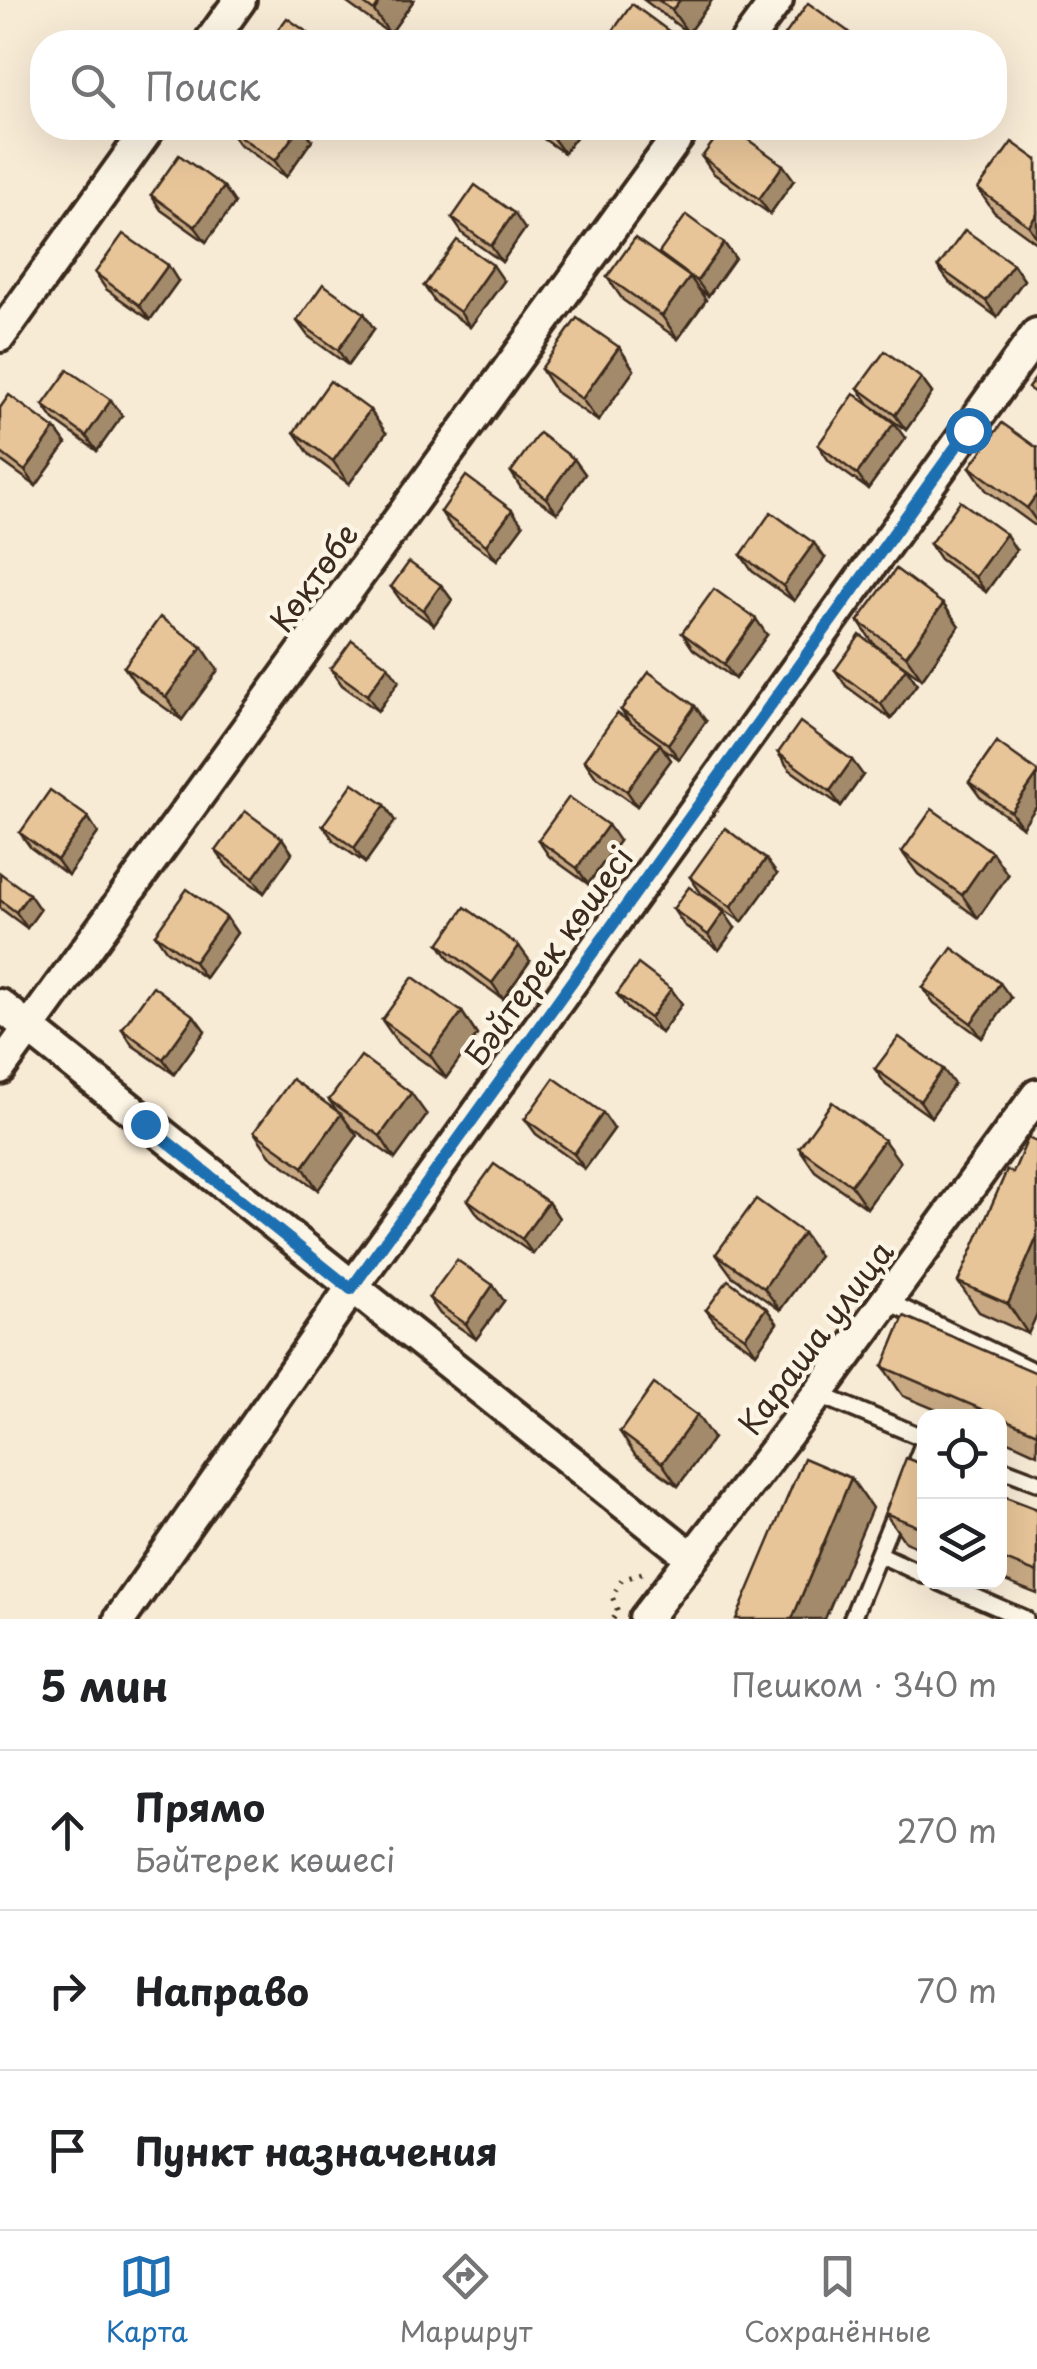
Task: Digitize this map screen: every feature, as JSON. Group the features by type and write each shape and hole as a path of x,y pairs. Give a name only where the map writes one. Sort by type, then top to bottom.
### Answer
{"street":[{"path":"219,30 240,0"},
{"path":"755,30 776,0"},
{"path":"0,336 140,140"},
{"name":"Көктөбе","path":"0,1068 675,140"},
{"name":"Бәйтерек көшесі","path":"120,1619 351,1289 1037,334"},
{"path":"0,1005 680,1548"},
{"name":"Караша улица","path":"645,1619 669,1605 680,1548 818,1394 1037,1095"}],"lane":[{"path":"886,1301 1037,1372"},
{"path":"818,1394 917,1437"},
{"path":"852,1619 917,1457"},
{"path":"1007,1471 1037,1482"},
{"path":"878,1554 917,1572"},
{"path":"956,1589 1024,1619"}],"path":[{"path":"614,1619 618,1612 612,1596 622,1580 641,1574 680,1548"}],"building":[{"path":"359,0 381,0 374,11"},
{"path":"658,0 680,0 672,10"},
{"path":"808,3 846,30 789,30"},
{"path":"632,4 667,30 614,30"},
{"path":"287,18 304,30 278,30"},
{"path":"245,140 290,140 275,161"},
{"path":"714,140 749,140 783,165 759,199 702,157"},
{"path":"1012,142 1037,160 1037,214 1029,226 978,189"},
{"path":"179,155 224,187 195,227 151,195"},
{"path":"475,185 514,213 491,246 452,218"},
{"path":"686,215 724,243 697,281 659,253"},
{"path":"965,230 1013,264 986,301 938,267"},
{"path":"123,234 168,265 139,305 95,273"},
{"path":"635,238 690,277 662,316 607,277"},
{"path":"457,240 493,265 460,312 424,286"},
{"path":"323,284 364,313 338,350 297,321"},
{"path":"577,318 619,347 582,399 541,369"},
{"path":"885,351 921,378 895,415 858,388"},
{"path":"68,370 111,400 86,436 43,405"},
{"path":"1037,376 1037,394 1028,388"},
{"path":"330,381 370,410 333,461 294,432"},
{"path":"854,394 894,423 857,474 818,445"},
{"path":"9,395 55,429 25,471 0,452 0,408"},
{"path":"1002,423 1037,448 1037,494 1027,508 970,467"},
{"path":"539,433 574,459 546,498 511,472"},
{"path":"466,476 512,510 486,545 441,512"},
{"path":"960,501 1006,534 975,577 930,544"},
{"path":"771,512 814,543 783,586 741,555"},
{"path":"409,562 441,585 423,610 391,587"},
{"path":"896,569 943,604 906,656 858,621"},
{"path":"714,589 756,619 724,664 682,633"},
{"path":"160,617 202,647 166,697 124,667"},
{"path":"860,635 906,668 881,704 835,670"},
{"path":"352,640 388,666 367,695 331,669"},
{"path":"649,672 695,706 668,744 621,710"},
{"path":"617,713 660,744 627,791 584,760"},
{"path":"800,722 852,760 830,791 778,753"},
{"path":"997,742 1037,771 1011,812 969,782"},
{"path":"353,783 385,805 354,848 323,825"},
{"path":"50,790 88,817 57,860 20,833"},
{"path":"569,797 608,825 577,868 538,840"},
{"path":"932,809 992,852 962,895 902,852"},
{"path":"245,811 282,838 253,878 216,851"},
{"path":"725,828 766,859 731,907 690,877"},
{"path":"0,873 29,894 16,912 0,900"},
{"path":"689,887 724,912 708,935 673,909"},
{"path":"187,889 226,917 194,962 155,934"},
{"path":"465,907 519,946 492,983 439,944"},
{"path":"952,948 1000,983 971,1023 923,988"},
{"path":"638,964 671,989 650,1018 617,994"},
{"path":"413,977 462,1012 430,1055 382,1020"},
{"path":"153,986 194,1016 163,1059 122,1029"},
{"path":"899,1037 943,1069 920,1101 875,1069"},
{"path":"361,1056 411,1093 380,1136 329,1100"},
{"path":"554,1078 603,1113 574,1154 525,1119"},
{"path":"292,1079 341,1114 303,1167 254,1132"},
{"path":"832,1102 884,1140 851,1185 799,1148"},
{"path":"1028,1138 1037,1142 1037,1237 1008,1304 958,1282 1007,1170 1013,1173"},
{"path":"494,1164 548,1202 522,1239 468,1200"},
{"path":"756,1199 803,1233 764,1288 716,1254"},
{"path":"457,1260 493,1285 466,1324 429,1298"},
{"path":"728,1280 766,1308 745,1337 706,1310"},
{"path":"904,1316 1037,1373 1037,1433 1007,1420 1007,1409 981,1409 883,1367"},
{"path":"654,1384 697,1415 662,1463 620,1432"},
{"path":"804,1458 851,1478 792,1619 736,1619"},
{"path":"906,1458 917,1462 917,1526 885,1513"},
{"path":"1007,1498 1037,1509 1037,1573 1007,1561"}],"route":[{"path":"145,1124 351,1289 968,430"}]}
